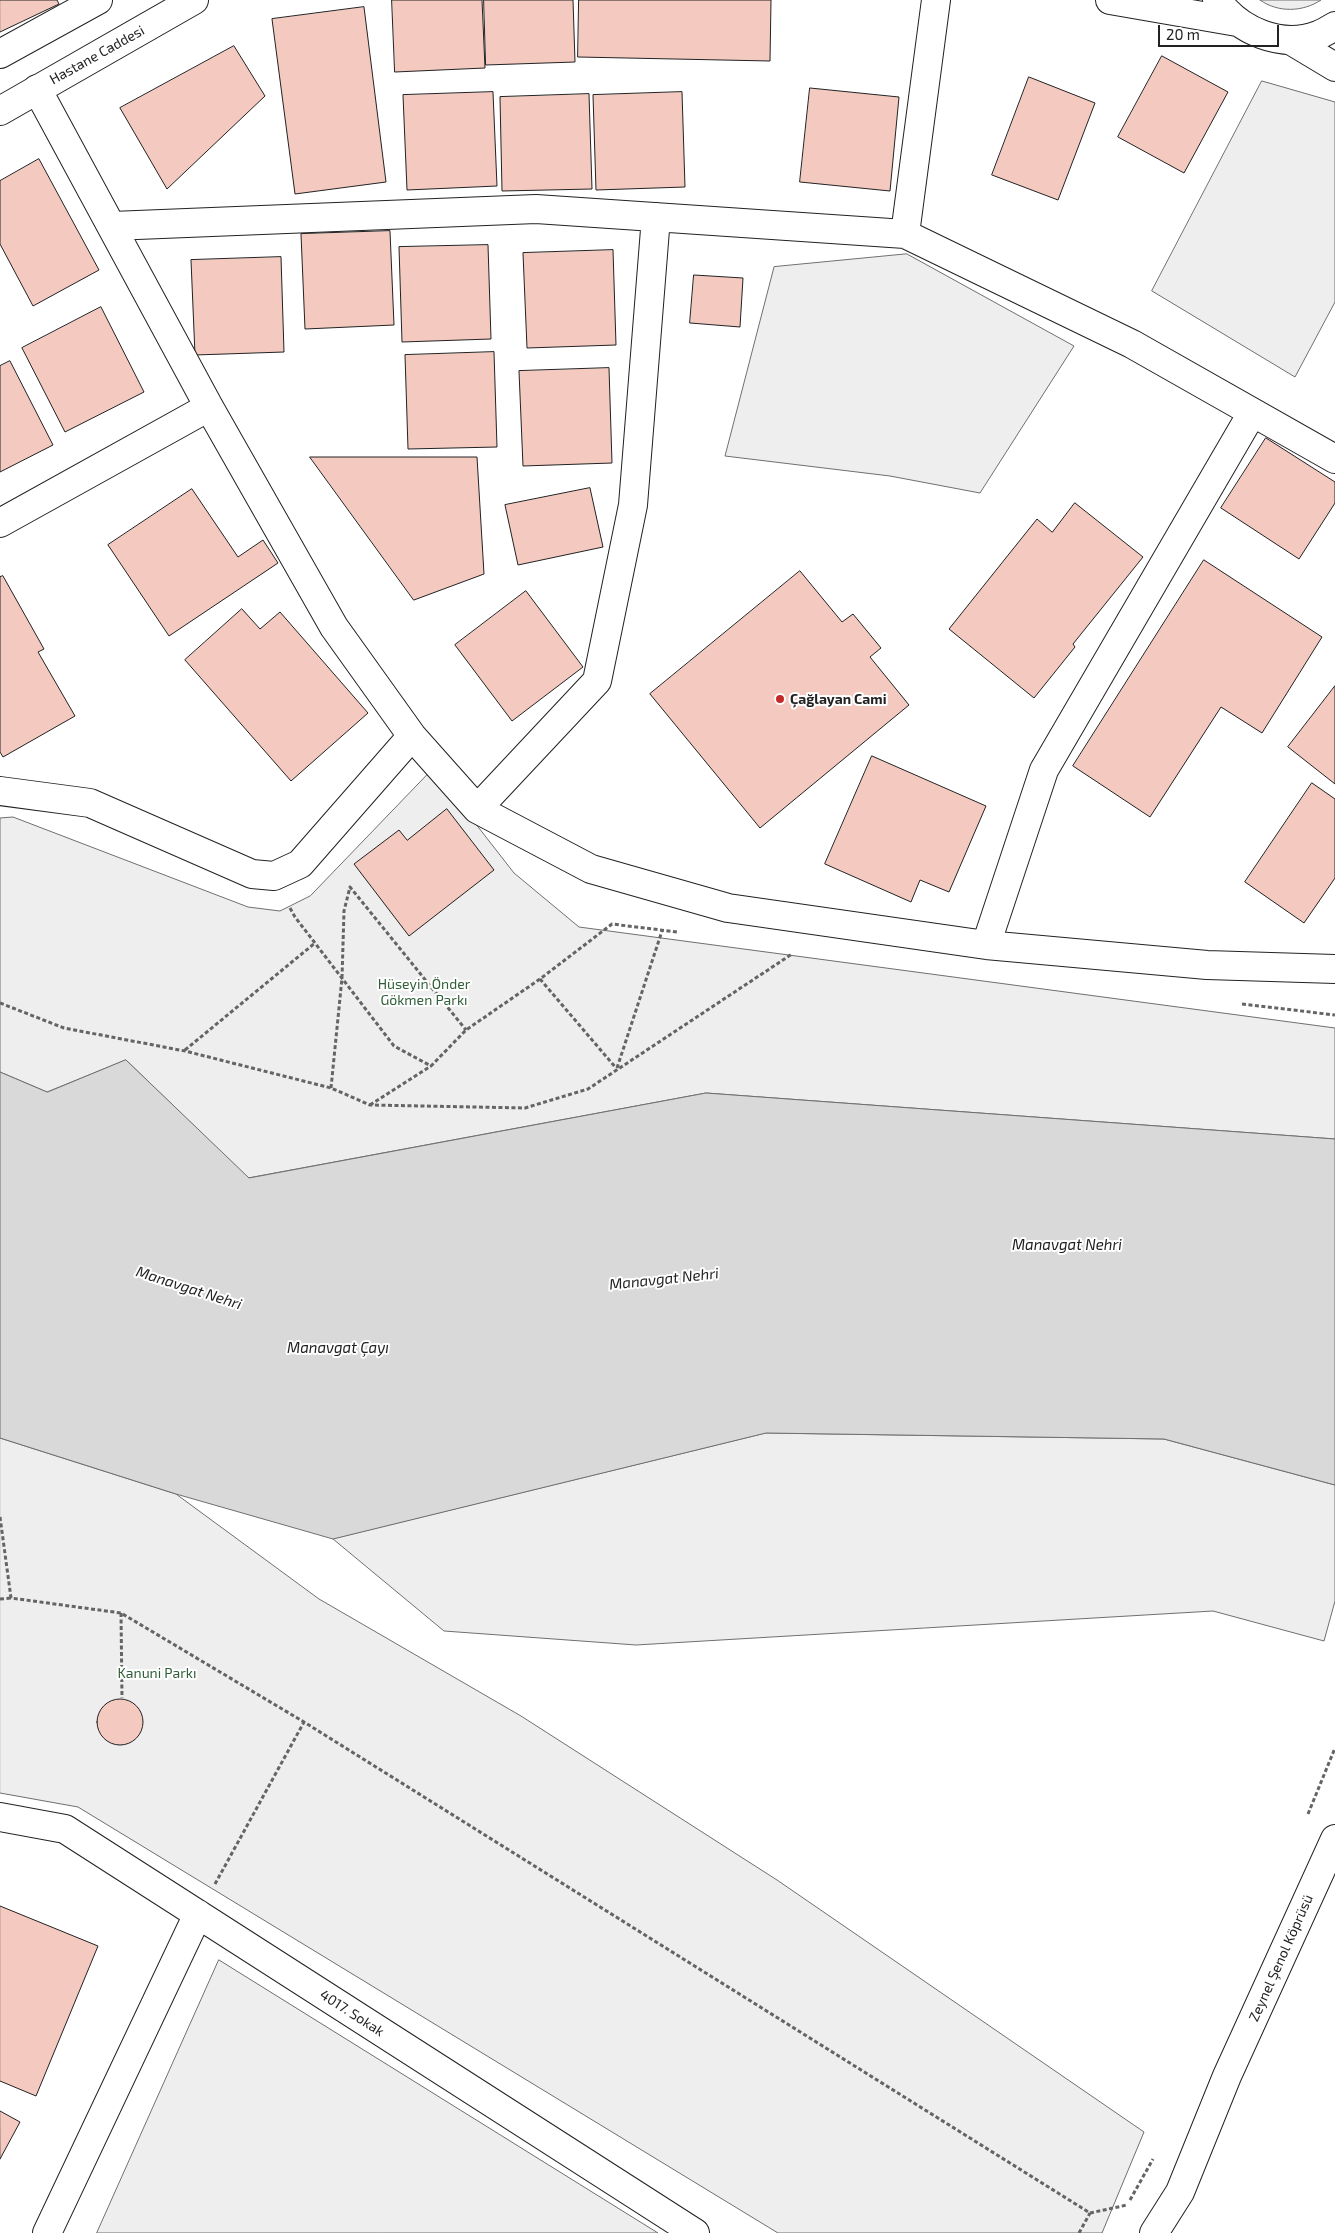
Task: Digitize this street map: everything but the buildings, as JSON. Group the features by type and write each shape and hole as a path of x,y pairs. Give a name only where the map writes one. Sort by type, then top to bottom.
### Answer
{"street":[{"path":"0,54 98,0"},
{"name":"Hastane Caddesi","path":"0,111 194,0"},
{"path":"905,234 936,0"},
{"path":"1110,0 1237,22"},
{"path":"1217,0 1237,22 1262,36 1290,40 1329,32"},
{"path":"1290,40 1335,67"},
{"path":"37,89 209,407 334,626 412,736 477,809 591,869 728,908 986,945 1207,965 1335,969"},
{"path":"112,226 536,209 905,234 1132,344 1335,459"},
{"path":"477,809 597,681 633,505 656,217"},
{"path":"0,522 209,407"},
{"path":"986,945 1044,770 1252,413"},
{"path":"0,791 90,803 252,874 274,876 300,864 412,736"},
{"name":"4017. Sokak","path":"0,1817 65,1829 695,2233"},
{"name":"Zeynel Şenol Köprüsü","path":"1154,2233 1180,2192 1227,2076 1335,1839"},
{"path":"47,2233 198,1914"}],"path":[{"path":"274,876 295,917 394,1046 431,1066"},
{"path":"331,1088 342,978 344,911 350,888 466,1030"},
{"path":"616,1068 662,930"},
{"path":"185,1051 315,943"},
{"path":"0,1003 64,1028 185,1051 331,1088 370,1105 524,1108 588,1089 616,1068 793,954"},
{"path":"370,1105 431,1066 466,1030 540,980 616,1068"},
{"path":"0,1517 11,1598"},
{"path":"0,1599 11,1598 122,1613 304,1722 1090,2214 1079,2233"},
{"path":"122,1613 122,1698"},
{"path":"198,1914 304,1722"}],"green space":[{"path":"1260,0 1321,0 1299,9 1282,9"},
{"path":"1262,81 1335,102 1335,302 1295,377 1152,291"},
{"path":"907,254 1074,346 980,493 890,476 725,456 774,267"},
{"name":"Hüseyin Önder Gökmen Parkı","path":"433,769 514,873 579,927 1335,1028 1335,1139 706,1093 248,1178 126,1060 47,1092 0,1072 0,818 13,817 248,907 280,911 310,896"},
{"path":"766,1433 1164,1439 1335,1485 1335,1601 1324,1641 1213,1611 636,1645 444,1631 333,1539"},
{"name":"Kanuni Parkı","path":"0,1438 176,1494 319,1599 521,1716 777,1880 1144,2132 1102,2233 778,2233 78,1807 0,1793"},
{"path":"219,1960 658,2233 97,2233"}],"water":[{"name":"Manavgat Çayı","path":"126,1060 249,1178 706,1093 1335,1139 1335,1485 1164,1439 766,1433 333,1539 176,1494 0,1438 0,1072 47,1092"}],"place":[{"name":"Çağlayan Cami","path":"780,699"}],"water label":[{"name":"Manavgat Nehri","path":"1067,1245"},
{"name":"Manavgat Nehri","path":"664,1279"},
{"name":"Manavgat Nehri","path":"189,1288"}]}
